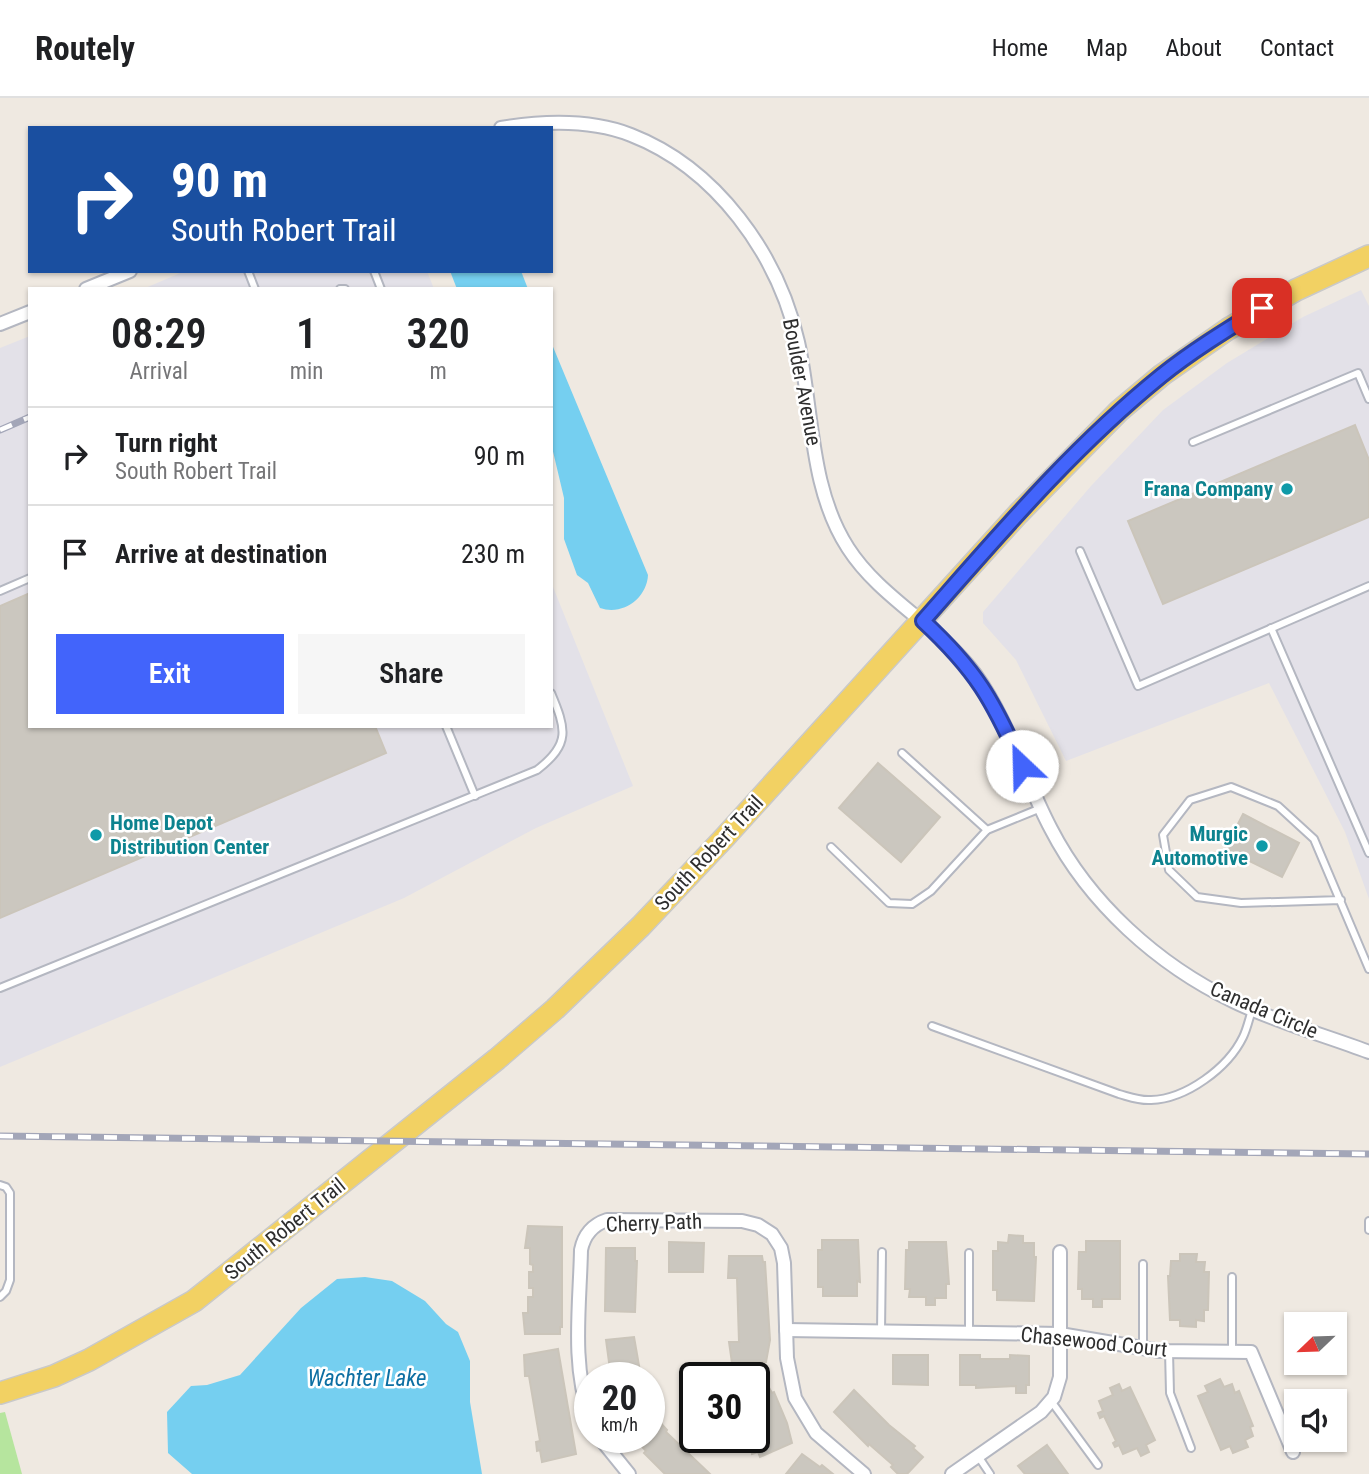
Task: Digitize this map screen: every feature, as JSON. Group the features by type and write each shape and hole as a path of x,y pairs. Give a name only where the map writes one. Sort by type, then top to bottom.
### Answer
{"main road":[{"name":"South Robert Trail","path":"0,1393 54,1376 89,1360 194,1301 497,1059 555,1009 640,926 725,837 1051,480 1119,411 1162,375 1262,308 1369,256"}],"street":[{"name":"Boulder Avenue","path":"525,126 560,123 607,128 631,135 680,163 724,200 758,247 790,314 798,342 821,479 838,529 859,564 923,621"},
{"path":"91,287 125,273"},
{"path":"0,324 28,313"},
{"name":"Canada Circle","path":"923,621 958,654 983,686 1041,808 1077,871 1116,917 1196,981 1252,1009 1369,1052"},
{"name":"Cherry Path","path":"580,1362 581,1250 584,1238 591,1228 607,1220 742,1222 765,1229 777,1240 784,1264 786,1330"},
{"path":"952,1474 1041,1412 1051,1401 1060,1377 1060,1252"},
{"path":"786,1330 791,1385 801,1410 825,1443 864,1474"},
{"name":"Chasewood Court","path":"786,1330 1060,1334 1169,1351 1232,1351"},
{"path":"1232,1351 1251,1352 1284,1431"},
{"path":"609,1453 629,1474"}],"lane":[{"path":"1193,442 1358,373 1369,399"},
{"path":"1080,551 1138,685 1369,586"},
{"path":"0,591 28,579"},
{"path":"1270,628 1369,853"},
{"path":"0,988 537,770 559,750 564,741 564,729 553,699"},
{"path":"447,728 475,796"},
{"path":"902,752 987,830"},
{"path":"1341,900 1241,903 1197,897 1169,870 1163,835 1189,800 1231,787 1278,806 1314,839 1341,900 1369,969"},
{"path":"831,847 889,903 912,904 931,891 987,830 1041,808"},
{"path":"932,1026 1119,1094 1138,1100 1154,1100 1192,1086 1211,1074 1231,1055 1244,1037 1252,1009"},
{"path":"0,1185 6,1187 10,1193 10,1231 9,1280 0,1297"},
{"path":"1369,1221 1369,1230"},
{"path":"881,1332 882,1251"},
{"path":"969,1253 969,1333"},
{"path":"1143,1264 1143,1348"},
{"path":"1232,1278 1232,1351"},
{"path":"1169,1351 1170,1393 1191,1448"},
{"path":"1051,1401 1098,1465"},
{"path":"978,1456 990,1474"}],"shaded area":[{"path":"180,273 428,273 433,287 148,287"},
{"path":"1361,290 1369,306 1369,899 1345,832 1269,683 1066,761 1016,660 983,623 983,612 1091,486 1163,410 1227,363 1303,317"},
{"path":"28,337 28,728 553,728 553,587 633,786 536,828 404,898 0,1067 0,348"}],"green space":[{"path":"5,1412 22,1474 0,1474 0,1413"}],"water":[{"path":"451,273 522,273 527,287 456,287"},
{"path":"553,347 648,575 643,591 632,603 617,609 600,608 588,583 577,575 564,539 564,498 553,451"},
{"name":"Wachter Lake","path":"365,1277 392,1281 425,1301 446,1324 458,1332 470,1361 470,1402 482,1474 192,1474 168,1453 167,1412 191,1386 207,1385 240,1375 301,1308 337,1279"}],"building":[{"name":"Frana Company","path":"1355,425 1369,460 1369,517 1163,604 1128,521"},
{"name":"Home Depot Distribution Center","path":"28,594 28,728 376,728 386,753 0,918 0,606"},
{"path":"878,763 940,817 901,862 839,808"},
{"name":"Murgic Automotive","path":"1243,814 1299,843 1282,877 1225,849"},
{"path":"528,1226 562,1227 560,1334 525,1334 523,1313 528,1313 528,1297 533,1297 533,1288 529,1288 529,1272 533,1272 533,1265 530,1264 530,1248 525,1248"},
{"path":"1009,1235 1023,1236 1023,1243 1034,1243 1034,1301 997,1300 997,1290 993,1290 993,1251 998,1251 998,1242 1008,1243"},
{"path":"822,1240 858,1240 860,1282 857,1281 857,1296 823,1296 823,1287 818,1287 818,1250 822,1250"},
{"path":"1086,1241 1120,1241 1120,1299 1102,1299 1102,1307 1093,1307 1093,1299 1082,1299 1082,1289 1078,1289 1079,1252 1086,1252"},
{"path":"669,1242 704,1243 703,1272 669,1272"},
{"path":"909,1242 946,1242 949,1284 946,1284 946,1298 935,1298 935,1305 926,1305 926,1297 909,1297 910,1289 905,1289 906,1250 909,1250"},
{"path":"606,1248 635,1248 635,1312 605,1311"},
{"path":"1180,1254 1197,1254 1196,1262 1205,1262 1204,1272 1209,1272 1208,1310 1204,1310 1204,1321 1196,1320 1196,1327 1180,1326 1180,1320 1170,1320 1168,1276 1171,1261 1180,1261"},
{"path":"729,1256 762,1256 765,1262 770,1340 766,1362 732,1362 729,1342 739,1342 737,1278 728,1278"},
{"path":"634,1337 638,1362 609,1362 606,1340"},
{"path":"558,1349 576,1454 542,1462 540,1450 537,1451 536,1442 540,1441 529,1376 525,1376 524,1355"},
{"path":"893,1355 928,1355 928,1385 893,1384"},
{"path":"960,1355 980,1355 980,1359 1010,1359 1010,1355 1029,1356 1029,1385 1026,1385 1026,1393 1016,1393 1016,1386 976,1388 976,1385 960,1385"},
{"path":"1220,1379 1224,1387 1232,1384 1235,1393 1239,1391 1253,1426 1250,1427 1253,1436 1245,1440 1248,1447 1233,1453 1230,1446 1221,1450 1198,1396 1208,1392 1205,1386"},
{"path":"1119,1384 1122,1391 1130,1387 1155,1440 1146,1445 1149,1452 1141,1456 1137,1448 1123,1454 1119,1445 1115,1447 1113,1443 1116,1441 1104,1416 1100,1418 1098,1413 1103,1411 1099,1401 1113,1395 1110,1388"},
{"path":"770,1389 774,1392 787,1423 792,1443 770,1453"},
{"path":"854,1390 889,1425 915,1446 913,1448 923,1457 907,1474 898,1474 891,1467 893,1465 869,1444 868,1446 834,1412"},
{"path":"665,1428 679,1444 679,1453 688,1453 710,1474 665,1474 644,1453 665,1453"},
{"path":"1047,1445 1068,1474 1025,1474 1018,1466"},
{"path":"802,1454 820,1467 822,1465 833,1474 786,1474"}],"railway":[{"path":"0,430 28,418"},
{"path":"0,1136 1369,1154"}],"place":[{"name":"Frana Company","path":"1287,489"},
{"name":"Home Depot Distribution Center","path":"96,835"},
{"name":"Murgic Automotive","path":"1262,846"}],"route":[{"path":"1022,766 983,686 958,654 923,621 1034,497 1119,411 1162,375 1262,308"}]}
